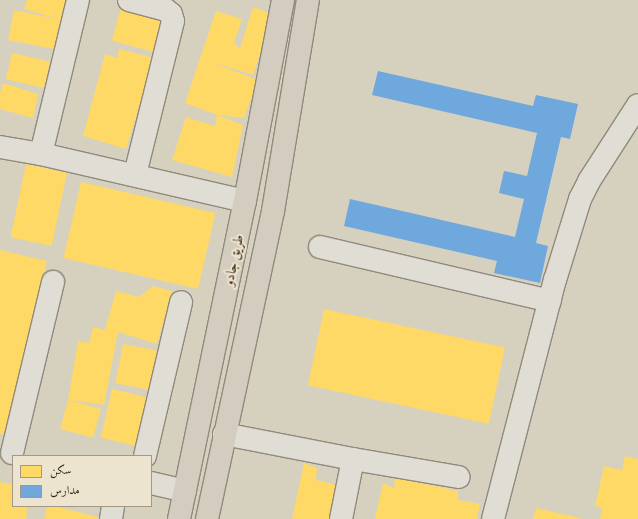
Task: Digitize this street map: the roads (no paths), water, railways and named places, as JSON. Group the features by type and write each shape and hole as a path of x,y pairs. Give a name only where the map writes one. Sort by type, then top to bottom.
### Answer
{"highway":[{"name":"طريق جادو","path":"179,519 246,201 282,0"},
{"name":"طريق جادو","path":"206,519 272,211 308,0"}],"street":[{"path":"41,154 78,0"},
{"path":"129,0 166,10 171,14 173,20 135,175"},
{"path":"493,519 550,301 580,199 589,181 638,105"},
{"path":"0,148 41,154 246,201"},
{"path":"320,247 550,301"},
{"path":"14,454 53,282"},
{"path":"145,455 181,302"},
{"path":"224,434 353,459 458,477"},
{"path":"341,519 353,459"},
{"path":"152,483 184,491"},
{"path":"111,519 113,507"}]}
